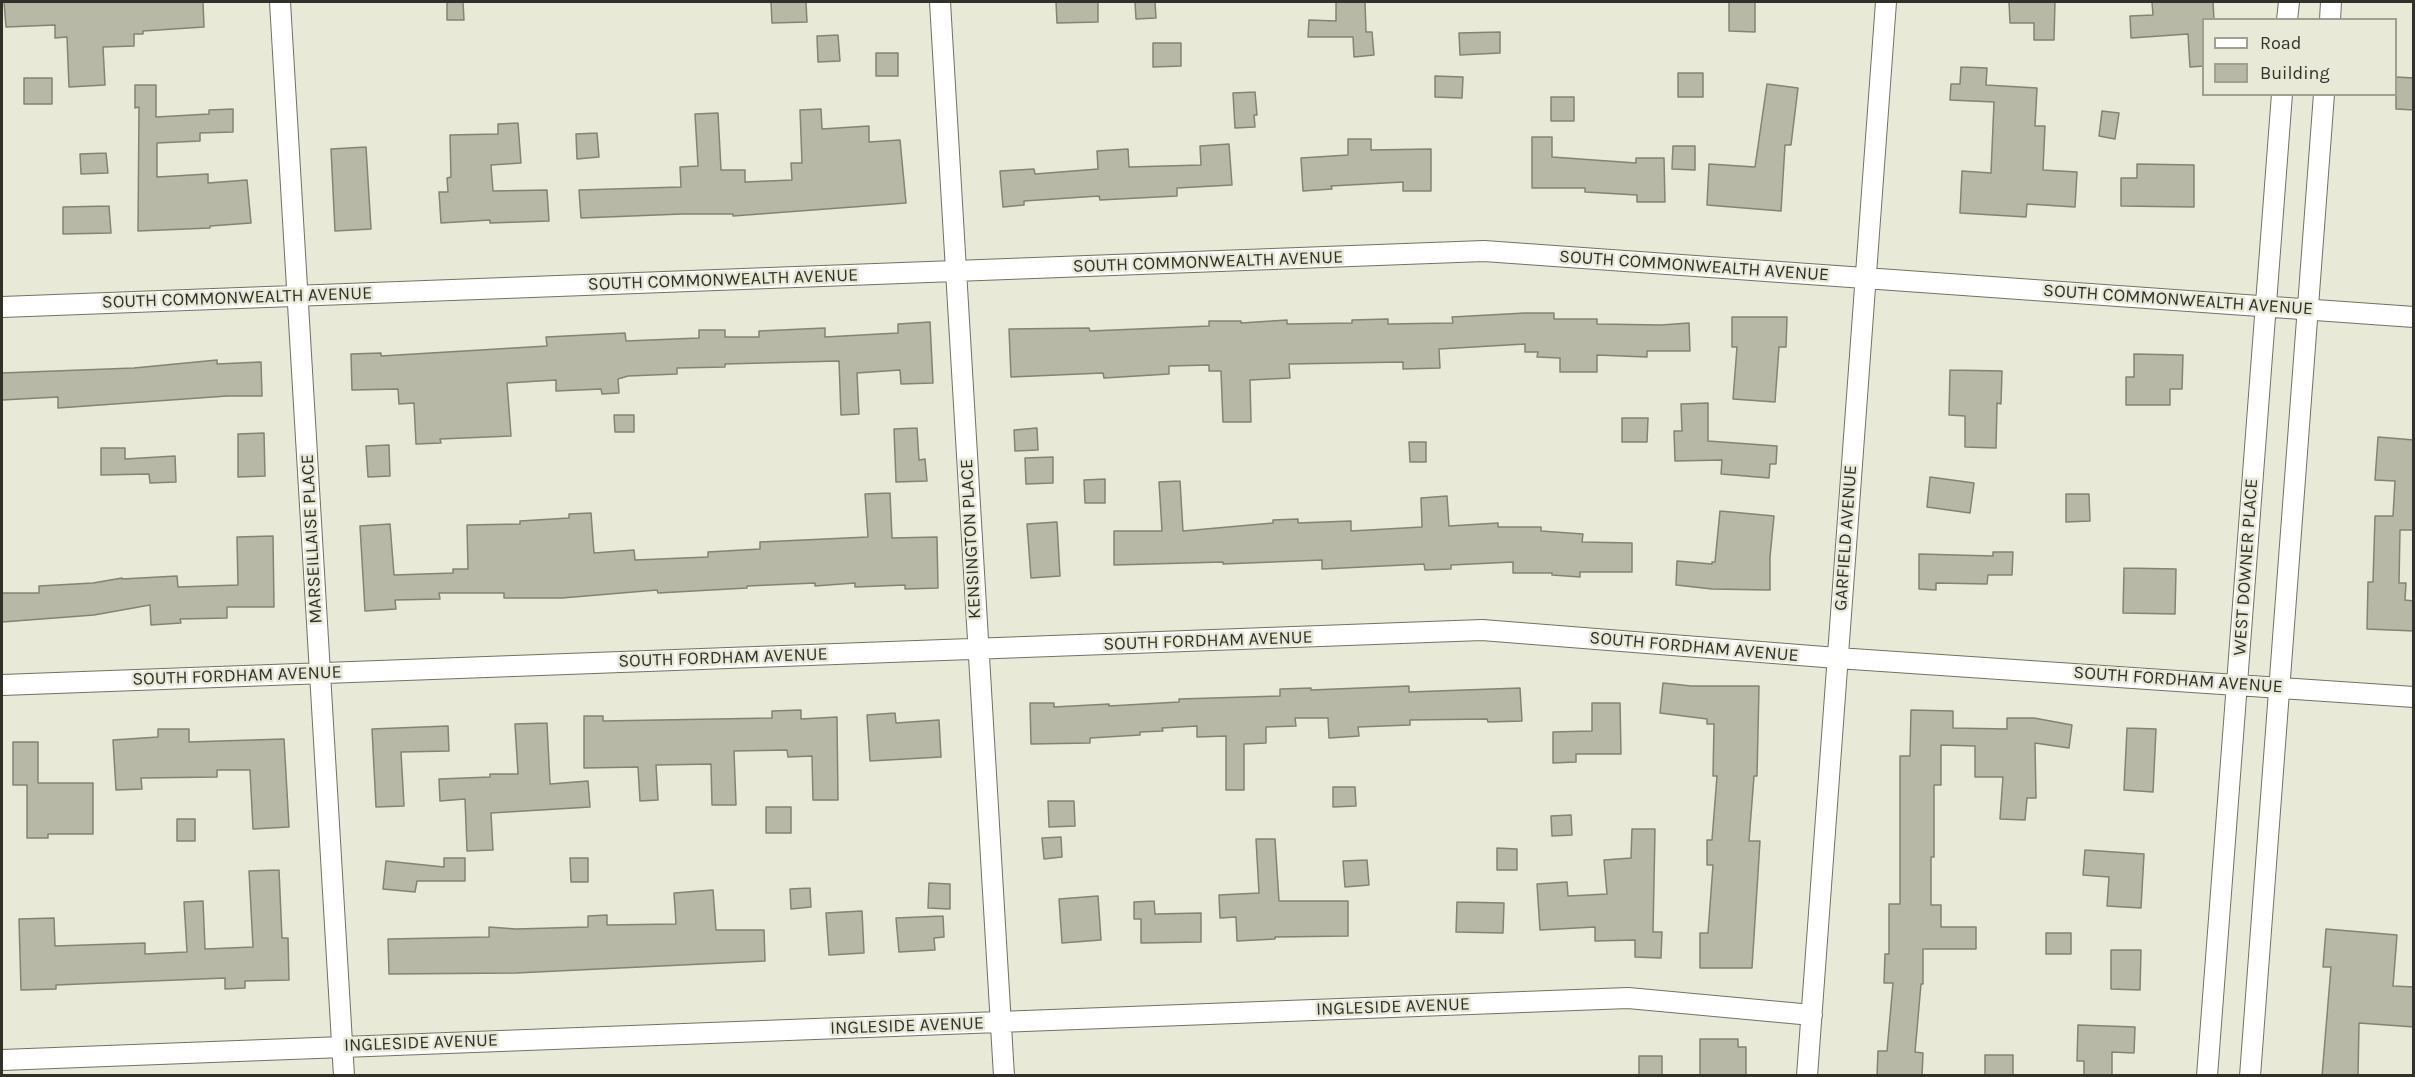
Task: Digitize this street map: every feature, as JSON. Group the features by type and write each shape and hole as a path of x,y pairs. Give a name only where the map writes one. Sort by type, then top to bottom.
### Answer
{"street":[{"name":"MARSEILLAISE PLACE","path":"280,2 344,1076"},
{"name":"KENSINGTON PLACE","path":"940,2 1004,1076"},
{"name":"GARFIELD AVENUE","path":"1807,1076 1886,2"},
{"path":"2287,18 2289,2"},
{"path":"2330,18 2331,2"},
{"name":"WEST DOWNER PLACE","path":"2207,1076 2282,96"},
{"path":"2250,1076 2324,96"},
{"name":"SOUTH COMMONWEALTH AVENUE","path":"2,308 1485,251 2414,317"},
{"name":"SOUTH FORDHAM AVENUE","path":"2,685 1482,630 1837,658 2414,697"},
{"name":"INGLESIDE AVENUE","path":"2,1060 1628,998 1812,1015"}],"building":[{"path":"4,2 203,2 204,27 143,31 143,34 134,34 134,46 103,47 105,85 69,87 67,37 55,38 55,25 6,27"},
{"path":"447,2 463,2 464,20 447,20"},
{"path":"771,2 806,2 807,22 772,23"},
{"path":"1056,2 1098,2 1098,22 1057,23"},
{"path":"1135,2 1155,2 1156,18 1136,19"},
{"path":"1336,2 1365,2 1366,32 1372,32 1374,55 1354,57 1353,37 1308,37 1309,20 1336,21"},
{"path":"1729,2 1755,2 1755,32 1729,31"},
{"path":"2009,2 2055,2 2054,40 2034,40 2034,23 2010,23"},
{"path":"2152,2 2213,2 2214,18 2202,18 2202,66 2190,67 2188,34 2131,38 2130,16 2153,15"},
{"path":"1500,32 1500,53 1460,55 1459,33"},
{"path":"838,35 840,61 818,62 817,36"},
{"path":"1153,43 1181,43 1181,66 1153,67"},
{"path":"876,53 898,53 898,76 876,76"},
{"path":"1961,67 1987,68 1986,85 2037,88 2035,126 2045,126 2043,170 2077,172 2075,207 2027,204 2026,217 1960,213 1962,171 1991,173 1994,102 1950,100 1951,84 1960,84"},
{"path":"1678,73 1703,73 1703,97 1678,97"},
{"path":"1435,76 1463,77 1462,98 1435,97"},
{"path":"2397,77 2414,78 2414,110 2396,109"},
{"path":"24,78 52,78 52,104 24,104"},
{"path":"1767,84 1798,88 1791,145 1785,145 1781,211 1707,205 1709,164 1755,167"},
{"path":"135,85 156,85 156,117 209,114 209,110 233,109 233,132 200,133 200,141 157,143 157,177 208,174 208,183 247,180 251,223 210,226 210,228 138,231 139,107 135,108"},
{"path":"1255,92 1257,115 1254,115 1255,127 1235,128 1233,93"},
{"path":"1551,97 1574,97 1574,121 1551,121"},
{"path":"821,109 822,129 869,126 869,142 900,140 906,203 733,216 733,214 682,214 581,218 579,190 681,187 680,167 698,166 695,114 718,113 721,170 745,170 745,182 792,180 791,163 802,163 800,110"},
{"path":"2102,111 2119,113 2115,139 2099,136"},
{"path":"518,123 521,163 491,165 493,191 547,190 549,221 490,223 490,220 441,223 439,192 448,192 447,178 451,177 450,135 498,134 498,124"},
{"path":"597,133 599,157 577,159 576,134"},
{"path":"1532,137 1552,137 1552,157 1636,163 1636,158 1664,158 1665,202 1637,202 1637,195 1585,192 1585,188 1532,188"},
{"path":"1348,139 1371,139 1371,150 1431,149 1431,191 1403,191 1403,182 1331,186 1332,189 1303,191 1301,158 1348,155"},
{"path":"1229,144 1232,185 1177,188 1177,196 1100,200 1099,196 1024,201 1024,205 1003,207 1000,171 1034,169 1035,174 1098,169 1097,151 1128,149 1129,167 1201,165 1200,146"},
{"path":"1673,146 1695,146 1695,170 1672,169"},
{"path":"366,147 371,229 335,231 331,149"},
{"path":"106,153 108,173 81,174 80,154"},
{"path":"2137,164 2194,165 2194,207 2121,206 2121,178 2137,178"},
{"path":"109,206 111,233 63,234 63,207"},
{"path":"1554,313 1554,319 1597,319 1597,324 1689,323 1690,351 1647,351 1647,357 1597,355 1597,372 1560,372 1560,358 1537,357 1538,352 1525,352 1525,344 1439,349 1440,368 1403,369 1403,362 1289,364 1290,378 1250,380 1251,422 1223,422 1221,371 1209,371 1209,365 1169,366 1169,374 1104,378 1103,373 1011,377 1009,329 1089,328 1090,331 1209,326 1209,321 1241,321 1241,323 1287,320 1287,324 1352,323 1352,320 1388,319 1388,324 1453,323 1452,317"},
{"path":"1732,317 1787,317 1786,347 1779,347 1775,402 1733,399 1737,347 1732,347"},
{"path":"930,322 933,383 901,384 900,370 857,373 859,414 841,415 839,361 725,364 725,367 677,368 677,374 628,376 618,379 619,393 602,394 601,389 556,391 556,380 507,383 511,436 440,439 441,443 416,444 414,403 399,404 398,389 352,390 351,354 381,353 381,356 547,346 546,337 625,333 626,341 699,338 699,330 725,330 725,337 759,337 759,331 825,328 825,337 898,333 898,324"},
{"path":"2134,354 2183,355 2182,389 2170,389 2170,405 2126,405 2126,377 2134,377"},
{"path":"217,360 217,364 261,362 262,396 227,396 58,408 58,397 2,400 2,373 134,368"},
{"path":"1950,370 2002,371 2001,404 1997,403 1996,448 1965,447 1965,416 1949,415"},
{"path":"1708,403 1708,441 1777,446 1776,464 1770,464 1769,478 1721,474 1722,460 1675,461 1674,431 1682,431 1681,404"},
{"path":"614,415 634,415 634,432 615,432"},
{"path":"1622,418 1648,418 1647,442 1622,442"},
{"path":"917,428 919,460 925,459 927,481 896,482 894,429"},
{"path":"1037,428 1038,450 1015,451 1014,430"},
{"path":"264,433 265,476 238,477 238,434"},
{"path":"2378,437 2414,440 2414,530 2400,530 2399,583 2406,583 2405,600 2414,601 2414,631 2367,629 2368,582 2373,582 2375,516 2393,516 2395,481 2375,480"},
{"path":"1409,442 1426,442 1426,462 1410,462"},
{"path":"389,445 390,476 368,477 366,446"},
{"path":"101,448 125,448 125,459 175,456 176,482 150,483 149,474 101,475"},
{"path":"1053,457 1053,483 1026,484 1025,458"},
{"path":"1930,477 1974,483 1970,513 1927,507"},
{"path":"1105,479 1105,503 1085,503 1084,480"},
{"path":"1180,481 1183,531 1298,519 1298,523 1351,521 1351,531 1422,527 1421,498 1447,496 1449,526 1498,523 1498,527 1541,527 1541,531 1583,534 1582,542 1632,543 1632,572 1580,572 1580,577 1552,575 1552,573 1513,573 1513,562 1451,565 1451,569 1425,570 1424,564 1322,569 1322,560 1114,565 1114,531 1162,531 1159,482"},
{"path":"890,493 892,538 937,537 938,588 905,589 905,585 855,587 855,583 815,586 815,583 658,593 657,590 562,598 504,598 504,593 439,593 440,599 395,600 396,609 365,611 360,526 390,524 394,575 453,573 453,569 468,569 467,525 520,524 520,521 569,518 569,514 591,513 594,553 634,550 635,560 708,557 708,552 760,549 760,542 868,537 865,494"},
{"path":"2066,494 2089,494 2090,521 2066,522"},
{"path":"1720,511 1774,516 1770,590 1712,589 1676,585 1677,561 1712,564 1715,562"},
{"path":"1057,522 1060,576 1031,578 1027,524"},
{"path":"273,536 274,607 227,607 227,618 180,619 181,623 151,625 150,605 94,615 2,622 2,593 39,593 39,586 93,583 122,578 177,576 178,587 238,585 237,537"},
{"path":"1993,552 2013,552 2012,575 1988,575 1987,584 1936,583 1936,590 1919,589 1919,554 1993,556"},
{"path":"2124,568 2176,569 2175,614 2123,613"},
{"path":"1663,683 1691,686 1759,686 1757,776 1754,776 1749,841 1760,841 1752,968 1700,968 1700,933 1708,933 1713,865 1707,865 1707,840 1712,840 1717,776 1713,776 1714,724 1707,724 1707,719 1660,713"},
{"path":"1409,686 1409,692 1520,688 1522,721 1410,720 1410,725 1358,727 1359,736 1329,738 1328,718 1295,718 1296,726 1266,727 1266,743 1244,744 1244,790 1226,790 1226,736 1197,737 1197,726 1162,728 1163,731 1140,732 1140,735 1090,738 1090,743 1031,744 1030,703 1054,703 1054,707 1109,704 1109,706 1179,702 1179,699 1280,696 1280,689"},
{"path":"1592,703 1620,703 1621,754 1576,754 1576,762 1553,763 1553,732 1592,731"},
{"path":"801,710 801,719 837,717 838,800 813,800 812,756 788,757 787,750 734,751 736,805 712,805 711,764 656,765 658,800 640,801 638,767 584,768 584,716 603,716 603,721 772,718 772,711"},
{"path":"1911,710 1953,711 1953,728 2007,729 2007,718 2034,718 2072,725 2069,748 2035,743 2036,798 2027,798 2025,820 2000,819 2003,777 1975,777 1975,746 1941,745 1941,785 1934,785 1931,905 1941,905 1941,927 1976,927 1976,949 1923,949 1923,984 1921,984 1915,1052 1923,1053 1922,1076 1877,1076 1878,1051 1887,1051 1893,983 1884,983 1885,954 1889,954 1889,904 1900,904 1900,756 1910,756"},
{"path":"895,713 896,723 939,720 941,757 870,761 867,715"},
{"path":"547,723 550,784 588,781 590,807 491,813 493,850 467,851 465,799 440,801 439,779 518,774 515,724"},
{"path":"448,726 449,751 401,752 404,806 376,807 372,729"},
{"path":"2127,728 2156,729 2153,792 2124,790"},
{"path":"158,729 189,729 189,742 284,739 289,827 253,829 250,770 217,770 217,777 141,778 142,789 116,790 113,740 158,737"},
{"path":"13,742 38,742 38,783 93,783 93,834 48,834 48,838 27,838 27,785 13,785"},
{"path":"1333,787 1355,787 1356,806 1333,807"},
{"path":"1048,801 1074,801 1075,826 1049,827"},
{"path":"766,807 791,807 791,833 766,833"},
{"path":"1571,815 1572,835 1552,836 1551,816"},
{"path":"177,819 195,819 195,841 177,841"},
{"path":"1632,829 1655,829 1653,932 1662,932 1661,958 1635,957 1635,940 1595,941 1595,927 1540,930 1537,884 1567,882 1568,896 1607,894 1604,860 1631,858"},
{"path":"1061,837 1062,857 1044,859 1042,838"},
{"path":"1256,839 1275,839 1279,901 1348,901 1348,936 1275,937 1275,939 1237,941 1236,917 1220,918 1219,895 1259,893"},
{"path":"1497,848 1517,849 1517,870 1497,870"},
{"path":"2085,850 2144,854 2141,908 2107,906 2109,877 2083,875"},
{"path":"444,858 465,858 465,881 417,881 415,892 383,889 386,861 444,867"},
{"path":"570,858 588,858 588,882 571,882"},
{"path":"1367,860 1369,885 1345,887 1343,861"},
{"path":"279,870 282,938 288,938 289,980 245,981 245,988 225,989 225,978 56,985 56,989 21,990 19,919 54,918 55,946 145,943 145,954 187,952 184,902 203,901 205,949 253,947 249,871"},
{"path":"929,883 950,884 950,909 928,908"},
{"path":"810,888 811,907 791,909 790,889"},
{"path":"713,890 716,930 764,930 765,961 516,973 389,974 388,939 489,937 489,927 516,929 588,927 588,916 607,915 607,925 676,924 674,893"},
{"path":"1098,896 1101,940 1062,943 1059,899"},
{"path":"1154,901 1155,914 1201,913 1201,942 1141,943 1141,919 1134,919 1134,902"},
{"path":"1457,902 1504,903 1503,933 1456,932"},
{"path":"862,911 864,953 829,955 826,913"},
{"path":"943,916 944,937 934,938 935,950 899,952 896,918"},
{"path":"2326,929 2397,935 2393,986 2414,987 2414,1027 2359,1023 2358,1076 2322,1076 2331,967 2323,967"},
{"path":"2046,933 2071,933 2071,954 2046,954"},
{"path":"2111,950 2141,950 2140,990 2111,989"},
{"path":"2078,1025 2135,1027 2134,1053 2112,1052 2112,1076 2084,1076 2084,1061 2077,1061"},
{"path":"1700,1039 1738,1039 1738,1047 1746,1047 1746,1075 1700,1075"},
{"path":"1985,1055 2013,1055 2013,1076 1985,1076"},
{"path":"1639,1056 1662,1056 1662,1076 1639,1076"}]}
